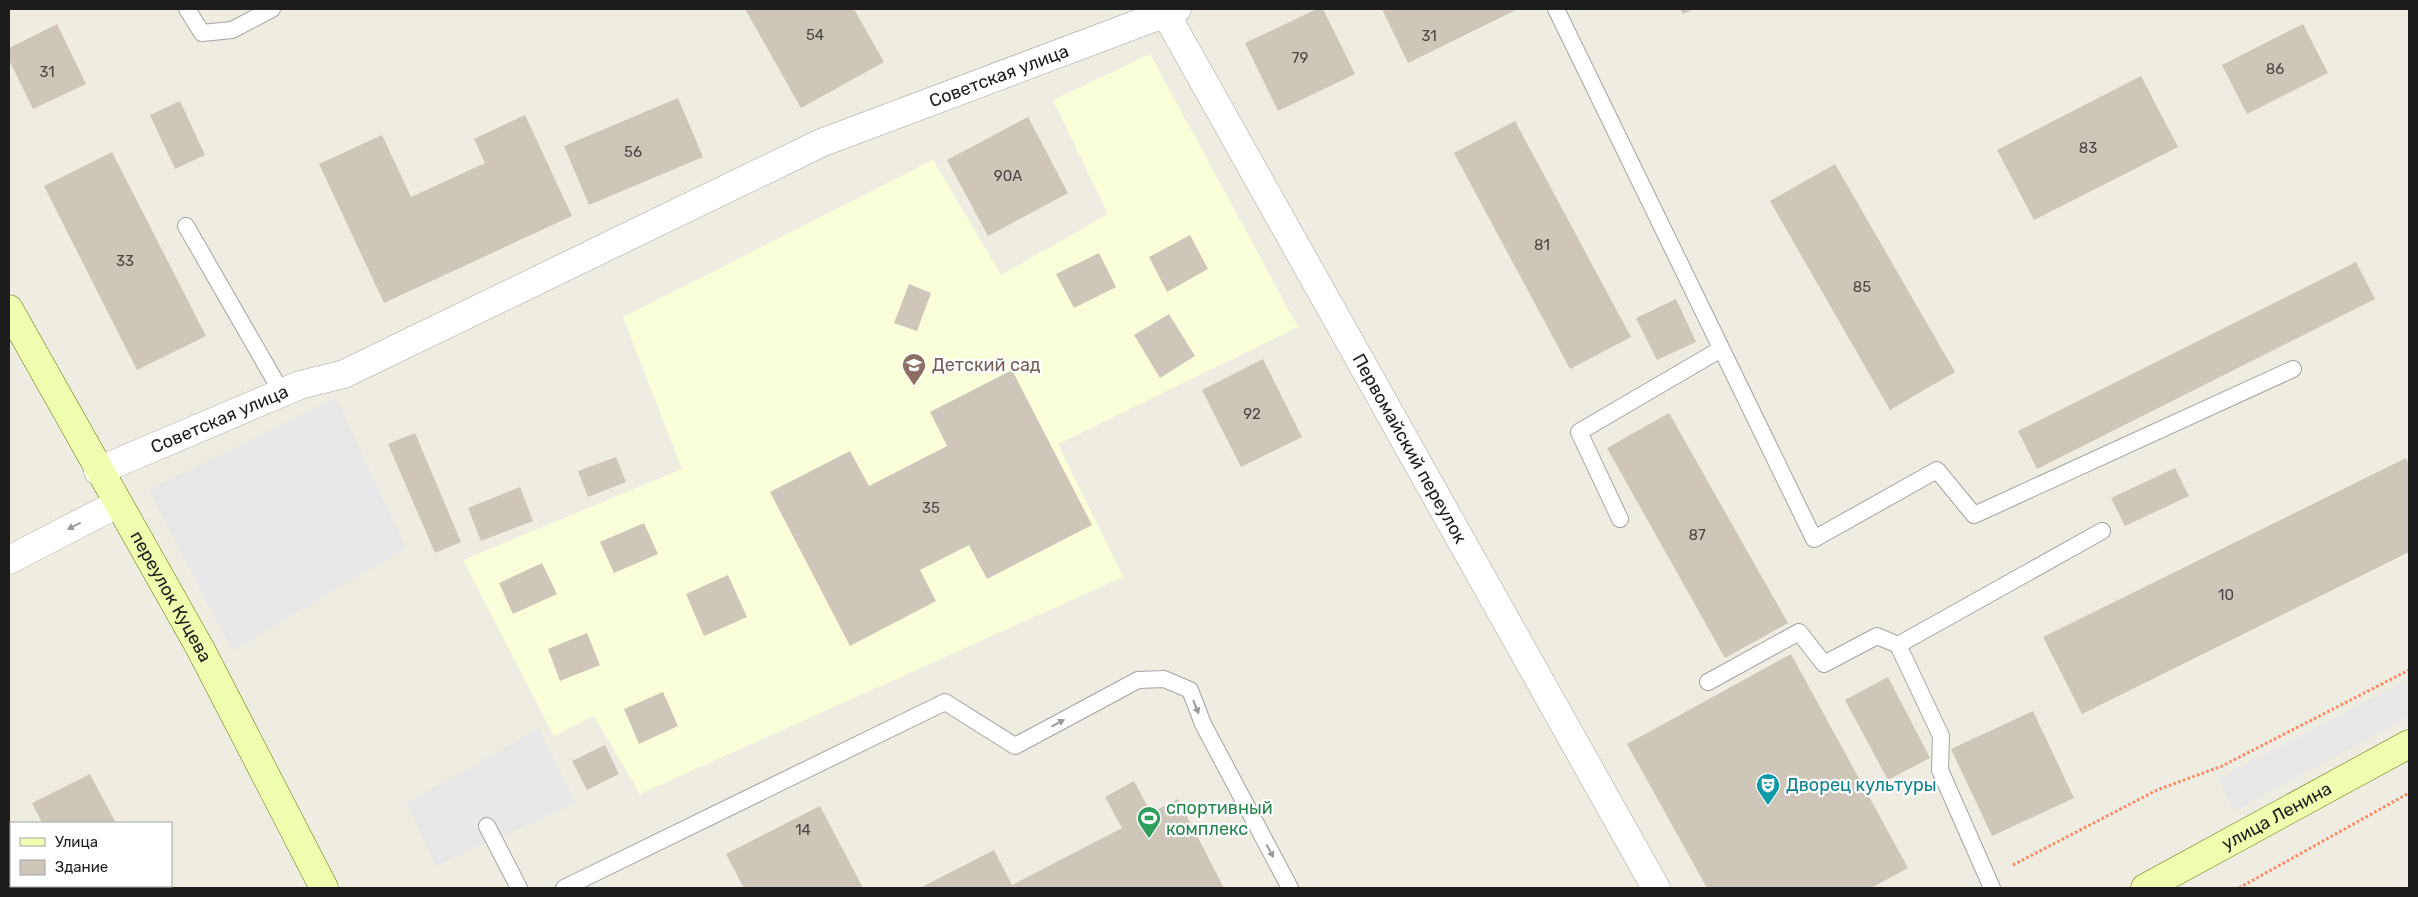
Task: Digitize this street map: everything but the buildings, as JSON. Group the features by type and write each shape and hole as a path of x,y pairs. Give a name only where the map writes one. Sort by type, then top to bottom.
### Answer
{"street":[{"name":"Советская улица","path":"98,471 300,385 344,374 821,143 1169,11"},
{"name":"Первомайский переулок","path":"1169,11 1656,888"},
{"name":"переулок Куцева","path":"9,309 98,471 200,648 324,888"},
{"path":"9,560 117,504"},
{"name":"улица Ленина","path":"2145,888 2409,744"}],"lane":[{"path":"187,9 202,33 232,30 272,9"},
{"path":"1556,9 1814,539 1937,470 1974,515 2293,369"},
{"path":"186,226 282,393"},
{"path":"1620,519 1579,432 1721,350"},
{"path":"1898,645 2102,531"},
{"path":"1708,682 1799,632 1824,664 1877,636 1898,645 1940,736 1940,770 1990,884"},
{"path":"564,888 945,702 1015,746 1138,680 1164,679 1190,690 1203,724 1290,888"},
{"path":"488,826 519,888"}],"path":[{"path":"1990,884 2157,790 2222,766 2409,670"},
{"path":"2239,888 2409,793"}],"shaded area":[{"name":"Детский сад","path":"1150,54 1298,327 1058,444 1123,577 640,794 594,716 554,736 463,560 682,469 623,317 933,160 1001,275 1108,214 1053,100"},
{"path":"336,398 406,548 232,651 149,490"},
{"path":"2409,679 2409,717 2234,811 2218,779"},
{"path":"539,729 576,803 435,866 407,803"}],"place":[{"name":"Детский сад","path":"914,386"},
{"name":"Дворец культуры","path":"1768,806"},
{"name":"спортивный комплекс","path":"1149,839"}]}
